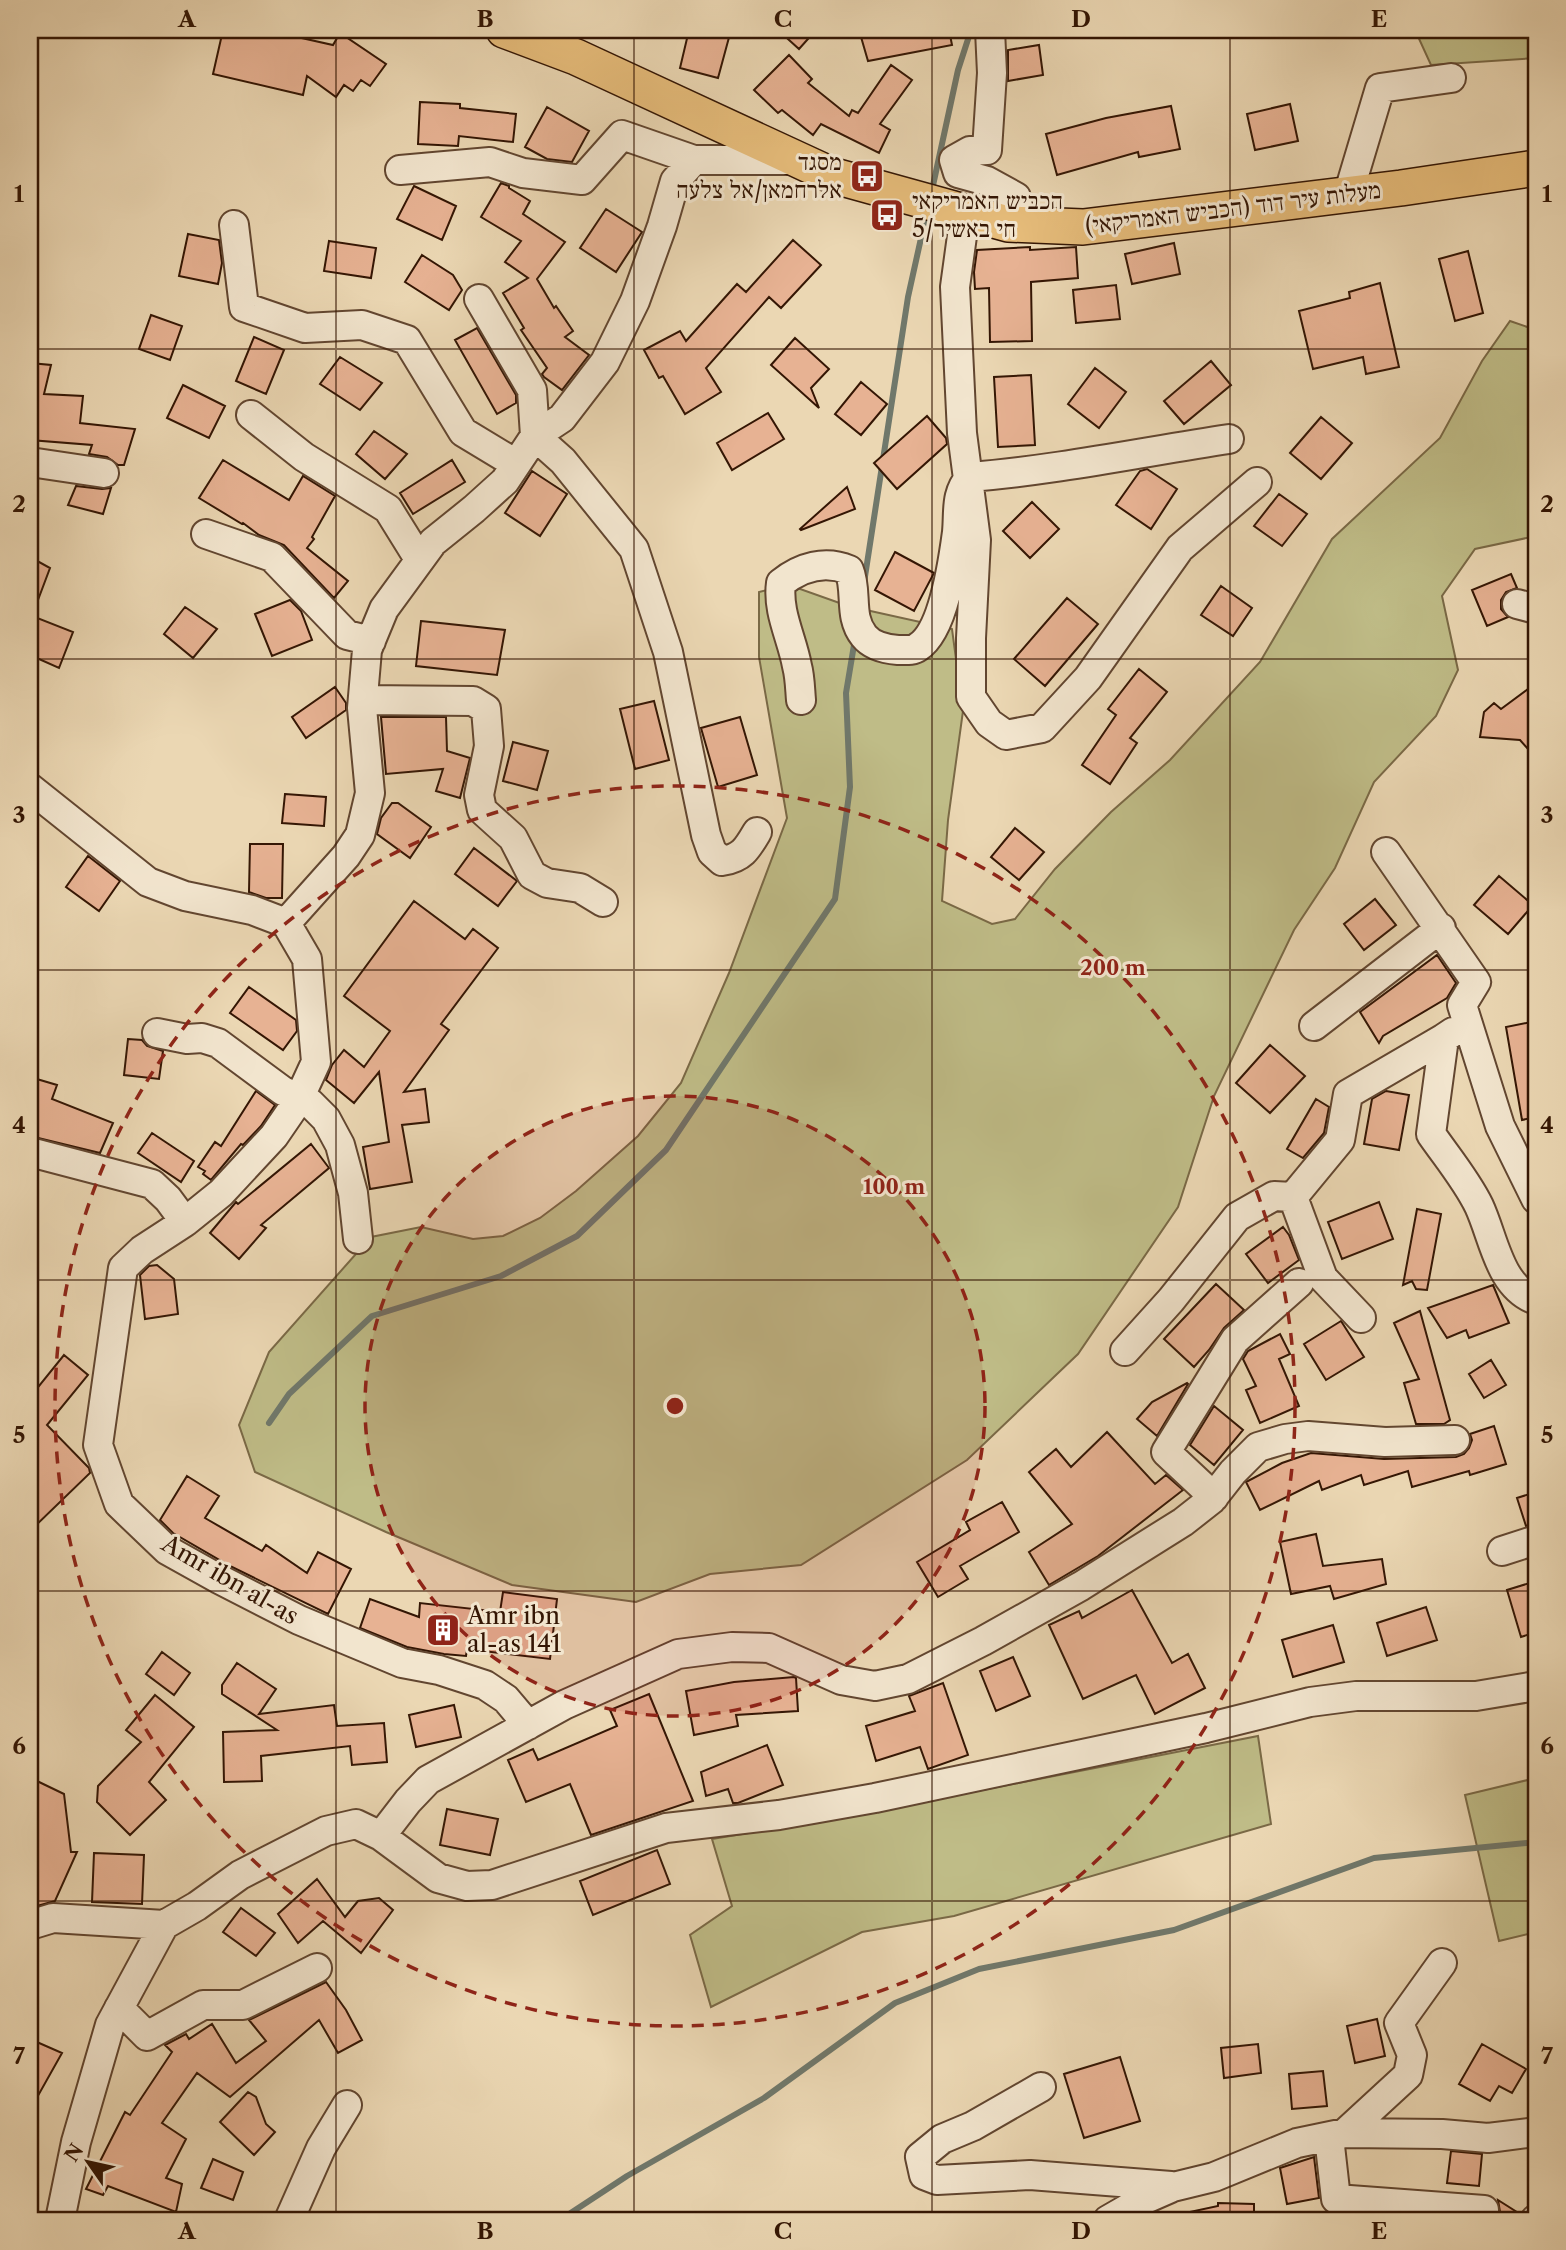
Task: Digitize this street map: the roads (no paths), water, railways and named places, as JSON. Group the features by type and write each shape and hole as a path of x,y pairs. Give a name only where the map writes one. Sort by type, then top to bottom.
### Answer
{"main road":[{"name":"מעלות עיר דוד (הכביש האמריקאי)","path":"504,30 576,57 831,175 1008,224 1083,227 1348,195 1536,168"}],"street":[{"path":"990,30 992,73 987,150 970,151 954,160 958,173 986,181 1016,197 1022,225"},
{"path":"1348,195 1380,88 1451,78"},
{"path":"400,170 490,162 523,173 582,180 621,135 694,160 796,160"},
{"path":"30,788 148,882 186,897 252,911 286,923 346,856 360,835 370,793 363,699 367,650 384,608 433,542 505,481 535,436 562,418 613,350 635,301 675,181 694,160"},
{"path":"965,214 956,287 962,433 970,477 976,540 971,697 989,723 1006,735 1042,728 1088,678 1180,548 1257,482"},
{"path":"234,225 244,307 305,328 362,325 407,340 463,432 516,464"},
{"path":"479,299 532,390 535,436 563,461 634,549 668,652 706,835 712,852 722,861 736,859 748,848 757,832"},
{"path":"251,415 304,457 388,509 419,559"},
{"path":"801,700 797,666 779,595 781,583 793,573 834,564 849,570 854,582 854,615 864,636 875,645 888,649 916,649 929,638 937,621 957,531 961,486 970,477 1053,469 1126,454 1229,439"},
{"path":"30,461 104,473"},
{"path":"206,534 272,557 347,635 371,640"},
{"path":"363,699 474,701 486,709 489,746 479,795 482,810 513,838 532,875 547,883 580,888 603,902"},
{"path":"1386,852 1476,982 1462,1005 1431,1134 1479,1205 1503,1269 1525,1296 1536,1300"},
{"name":"Amr ibn al-as","path":"286,923 307,959 314,1014 316,1062 299,1097 274,1136 221,1193 185,1222 142,1250 123,1268 98,1446 119,1504 167,1550 299,1620 402,1663 439,1670 485,1685 506,1699 528,1725"},
{"path":"1314,1026 1441,928"},
{"path":"1293,1197 1340,1140 1348,1094 1455,1031"},
{"path":"1455,1031 1536,1199"},
{"path":"157,1033 187,1039 202,1038 218,1043 261,1077 310,1103 326,1119 340,1145 353,1193 358,1239"},
{"path":"30,1152 152,1184 168,1199 185,1222"},
{"path":"1125,1351 1171,1300 1237,1217 1274,1196 1293,1197"},
{"path":"1293,1197 1322,1278 1361,1318"},
{"path":"1214,1497 1166,1452 1235,1340 1299,1283"},
{"path":"381,1836 428,1780 564,1705 678,1654 732,1647 769,1648 841,1680 875,1686 908,1679 984,1641 1082,1586 1183,1522 1214,1497 1233,1472 1258,1447 1284,1439 1308,1436 1385,1442 1455,1440"},
{"path":"1502,1551 1536,1540"},
{"path":"60,2220 76,2142 110,2025 164,1925 197,1906 240,1875 326,1831 356,1824 381,1836 438,1878 467,1886 492,1885 666,1828 779,1815 902,1793 1206,1728 1310,1702 1356,1696 1476,1696 1536,1686"},
{"path":"30,1925 53,1918 164,1925"},
{"path":"1442,1964 1399,2023 1412,2055 1408,2075 1337,2135 1336,2199 1485,2210 1475,2220"},
{"path":"118,2008 147,2036 202,2005 243,2005 317,1968"},
{"path":"1041,2087 973,2126 942,2139 920,2157 925,2175 937,2180 1030,2175 1174,2187"},
{"path":"289,2220 321,2148 347,2105"},
{"path":"1108,2220 1141,2201 1174,2187 1214,2178 1297,2143 1337,2135 1442,2134 1529,2140"}],"waterway":[{"path":"932,190 958,70 971,30"},
{"path":"864,583 908,297 927,211"},
{"path":"269,1423 289,1394 372,1316 501,1276 577,1236 666,1150 835,899 850,787 846,693 855,639"},
{"path":"560,2220 627,2176 764,2098 895,2003 979,1969 1174,1930 1374,1858 1536,1842"}],"place":[{"name":"מסגד אלרחמאן/אל צלעה","path":"867,176"},
{"name":"הכביש האמריקאי 5/חי באשיר","path":"887,215"},
{"name":"Amr ibn al-as 141","path":"443,1630"}]}
